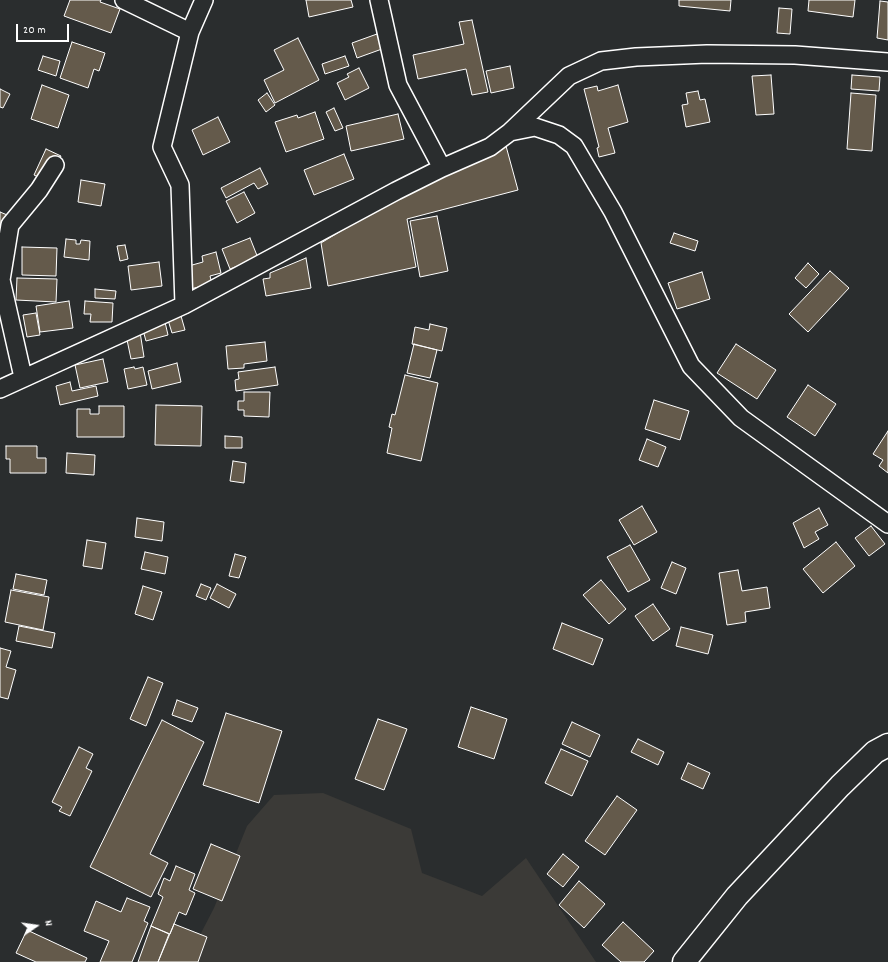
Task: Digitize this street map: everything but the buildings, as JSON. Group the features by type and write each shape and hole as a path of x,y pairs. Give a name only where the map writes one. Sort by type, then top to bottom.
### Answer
{"street":[{"path":"124,0 190,32"},
{"path":"184,305 180,185 162,147 190,32 204,0"},
{"path":"379,0 398,85 442,168"},
{"path":"0,389 23,377 184,305 396,191 442,168 490,147 510,132 569,76 601,60 707,54 795,55 888,62"},
{"path":"510,132 535,127 559,134 574,146 613,212 691,366 741,418 888,524"},
{"path":"23,377 1,280 10,225 39,190 55,165"},
{"path":"684,962 737,896 840,786 875,752 888,745"}],"shaded area":[{"path":"323,793 411,829 422,873 482,896 526,858 596,962 186,962 214,908 247,826 274,795"}]}
